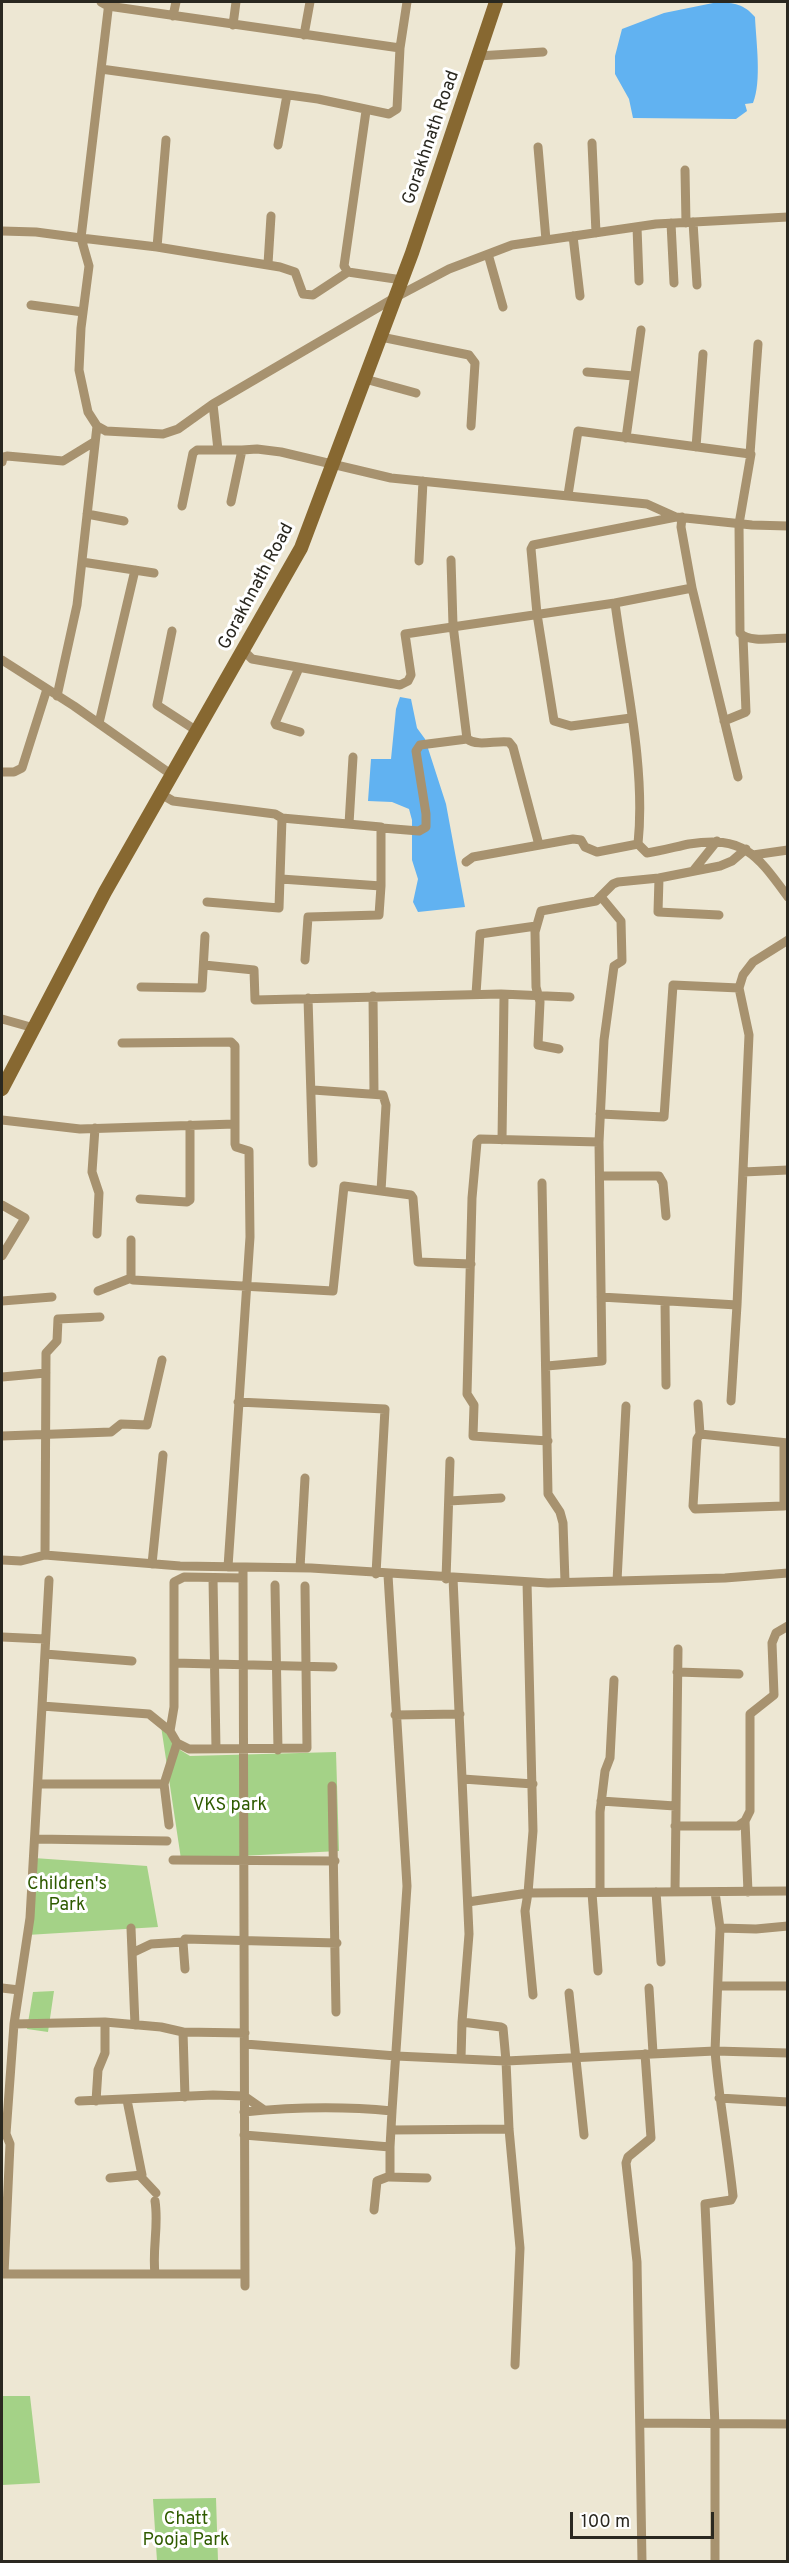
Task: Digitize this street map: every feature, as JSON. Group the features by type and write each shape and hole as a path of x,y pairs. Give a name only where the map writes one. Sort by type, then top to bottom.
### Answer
{"main road":[{"name":"Gorakhnath Road","path":"2,1089 105,892 301,548 396,297 495,2"}],"street":[{"path":"173,16 176,2"},
{"path":"233,25 236,2"},
{"path":"304,35 310,2"},
{"path":"101,69 318,99 366,111 389,114 397,109 400,48 407,2"},
{"path":"400,48 173,16 106,3 101,69 81,238 89,266 79,370 88,412 97,426 106,431 163,434 178,429 213,404 396,297 449,269 512,244 638,227 788,217"},
{"path":"478,56 543,52"},
{"path":"278,145 287,95"},
{"path":"348,272 344,262 366,111"},
{"path":"157,247 166,140"},
{"path":"592,143 596,233"},
{"path":"538,147 546,240"},
{"path":"685,170 697,285"},
{"path":"268,264 271,216"},
{"path":"672,224 674,283"},
{"path":"638,227 639,281"},
{"path":"2,231 36,232 157,247 268,264 296,272 303,294 307,296 313,296 348,272 402,280"},
{"path":"573,236 580,296"},
{"path":"488,254 503,307"},
{"path":"31,305 83,312"},
{"path":"626,438 641,330"},
{"path":"381,336 469,355 473,358 475,363 471,426"},
{"path":"724,721 746,712 743,637 740,633 739,524 751,454 758,344"},
{"path":"696,447 703,354"},
{"path":"587,372 634,376"},
{"path":"365,379 416,393"},
{"path":"213,404 218,450"},
{"path":"57,696 77,605 97,426"},
{"path":"568,495 578,431 751,454"},
{"path":"2,459 63,461 94,442"},
{"path":"182,506 193,453 197,450 257,449 333,463 392,478 647,504 679,517 739,524 788,526"},
{"path":"231,502 242,450"},
{"path":"419,561 423,481"},
{"path":"87,514 124,521"},
{"path":"679,517 692,588 738,777"},
{"path":"631,718 571,726 554,721 537,614 531,549 533,545 679,517"},
{"path":"451,560 453,626 467,739 471,743 509,742 513,747 539,845"},
{"path":"82,562 154,573"},
{"path":"99,723 135,570"},
{"path":"243,650 252,659 400,685 408,681 411,675 404,635 615,603 692,588"},
{"path":"615,603 637,762 638,844 647,853 688,844 722,841 749,852 765,867 788,897"},
{"path":"172,631 157,705 197,731"},
{"path":"743,637 788,638"},
{"path":"2,660 99,723 172,775"},
{"path":"299,668 275,724 300,732"},
{"path":"2,772 14,772 22,768 47,689"},
{"path":"161,794 173,801 275,814 282,818 418,831 426,826 426,814 416,751 420,745 467,739"},
{"path":"349,824 353,757"},
{"path":"207,902 279,908 282,818"},
{"path":"305,960 308,917 377,916 382,895 382,828"},
{"path":"466,862 473,857 573,839 581,840 585,847 597,852 638,844"},
{"path":"693,871 717,841"},
{"path":"559,1049 538,1045 536,926 539,914 544,910 596,902 615,882 660,878 726,864 749,852 788,850"},
{"path":"660,878 658,912 719,915"},
{"path":"281,879 381,886"},
{"path":"547,1366 602,1361 600,1114 604,1040 614,966 622,961 621,921 602,898"},
{"path":"476,994 480,934 536,926"},
{"path":"141,987 200,989 205,936"},
{"path":"731,1401 749,1035 739,988 743,975 753,962 788,940"},
{"path":"204,965 254,970 255,1000 476,994 538,994 570,997"},
{"path":"600,1114 664,1117 673,985 739,988"},
{"path":"501,994 504,997 502,1140"},
{"path":"373,996 374,1093"},
{"path":"308,998 314,1163"},
{"path":"2,1019 34,1028"},
{"path":"122,1043 234,1043 235,1146 249,1151 250,1237 228,1567"},
{"path":"313,1090 383,1095 386,1105 381,1191"},
{"path":"2,1120 80,1129 235,1124"},
{"path":"140,1199 188,1202 190,1200 190,1125"},
{"path":"95,1128 92,1172 99,1193 98,1234"},
{"path":"548,1441 473,1436 474,1405 467,1394 472,1198 477,1142 480,1139 599,1142"},
{"path":"743,1172 788,1170"},
{"path":"600,1176 659,1176 663,1183 666,1216"},
{"path":"542,1183 548,1494 560,1512 563,1523 565,1582"},
{"path":"98,1291 131,1278 333,1291 343,1186 412,1196 418,1262 471,1264"},
{"path":"2,1205 25,1218 2,1256"},
{"path":"131,1240 131,1278"},
{"path":"2,1301 52,1297"},
{"path":"601,1297 737,1305"},
{"path":"665,1301 666,1385"},
{"path":"45,1555 46,1353 57,1341 57,1320 100,1317"},
{"path":"2,1436 111,1432 123,1423 147,1425 162,1360"},
{"path":"2,1377 46,1373"},
{"path":"238,1402 385,1409 376,1574"},
{"path":"698,1404 699,1434 693,1506 695,1509 784,1506 786,1443 699,1434"},
{"path":"617,1581 626,1406"},
{"path":"152,1564 163,1455"},
{"path":"450,1461 450,1578 460,1714 469,1934 461,2059"},
{"path":"300,1568 304,1478"},
{"path":"449,1501 501,1498"},
{"path":"2,1560 21,1561 45,1555 152,1564 300,1568 527,1582 617,1581 788,1573"},
{"path":"243,1568 245,2286"},
{"path":"388,1575 407,1886 389,2177"},
{"path":"170,1731 174,1707 174,1582 180,1578 243,1578"},
{"path":"213,1578 216,1749"},
{"path":"49,1580 30,1918 14,2025 4,2134 10,2144 3,2274 245,2274"},
{"path":"527,1582 533,1831 525,1911 533,1995"},
{"path":"275,1585 278,1750"},
{"path":"42,1706 149,1714 170,1731 177,1743 189,1749 307,1748 308,1666 305,1586"},
{"path":"675,1826 738,1826 745,1821 750,1812 750,1714 774,1695 772,1643 776,1633 788,1626"},
{"path":"2,1637 45,1639"},
{"path":"675,1892 678,1649"},
{"path":"45,1654 132,1661"},
{"path":"174,1663 333,1667"},
{"path":"678,1672 739,1674"},
{"path":"598,1971 596,1893 601,1801 605,1771 610,1758 614,1680"},
{"path":"395,1715 460,1714"},
{"path":"169,1825 164,1784 177,1743"},
{"path":"463,1779 533,1784"},
{"path":"38,1784 164,1784"},
{"path":"333,1786 337,1943 336,2012"},
{"path":"601,1801 675,1806"},
{"path":"745,1821 748,1892"},
{"path":"35,1839 167,1841"},
{"path":"173,1860 335,1861"},
{"path":"468,1902 528,1893 788,1891"},
{"path":"656,1892 661,1962"},
{"path":"715,1892 720,1928 716,2051 719,2098 727,2136 733,2196 731,2200 705,2204 715,2425 715,2562"},
{"path":"720,1928 756,1929 788,1926"},
{"path":"131,1928 135,2025"},
{"path":"132,1953 151,1944 183,1942 185,1939 337,1943"},
{"path":"183,1942 185,1969"},
{"path":"718,1986 788,1986"},
{"path":"2,1988 19,1990"},
{"path":"642,2562 637,2262 626,2163 627,2157 651,2138 649,1988"},
{"path":"569,1993 584,2135"},
{"path":"14,2025 105,2022 161,2027 183,2032 245,2033"},
{"path":"96,2101 98,2070 105,2053 105,2022"},
{"path":"462,2022 501,2026 506,2061 509,2129 520,2248 514,2365"},
{"path":"183,2032 185,2097"},
{"path":"245,2044 396,2056 506,2061 716,2051 788,2053"},
{"path":"79,2101 244,2096 264,2110"},
{"path":"719,2098 788,2102"},
{"path":"127,2100 141,2177 156,2197 157,2229 153,2256 155,2274"},
{"path":"244,2112 343,2106 392,2111"},
{"path":"392,2130 509,2129"},
{"path":"244,2135 390,2147"},
{"path":"110,2178 141,2177"},
{"path":"374,2210 377,2181 389,2177 427,2178"},
{"path":"25,2274 26,2285"},
{"path":"640,2423 788,2424"}],"green space":[{"name":"VKS park","path":"161,1726 177,1748 190,1756 336,1752 339,1851 181,1859"},
{"name":"Children's Park","path":"34,1858 147,1866 158,1927 27,1935"},
{"path":"54,1991 48,2032 27,2029 33,1992"},
{"path":"2,2396 30,2396 40,2483 2,2485"},
{"name":"Chatt Pooja Park","path":"216,2498 218,2561 157,2561 153,2499"}],"water":[{"path":"718,2 738,5 747,9 755,17 758,72 753,103 745,104 747,111 736,119 633,118 629,99 615,74 615,56 622,29 664,13"},
{"path":"400,697 411,699 417,728 425,739 446,804 465,907 418,912 413,902 418,879 412,860 412,820 409,809 392,802 368,801 371,759 391,759 396,709"}]}
